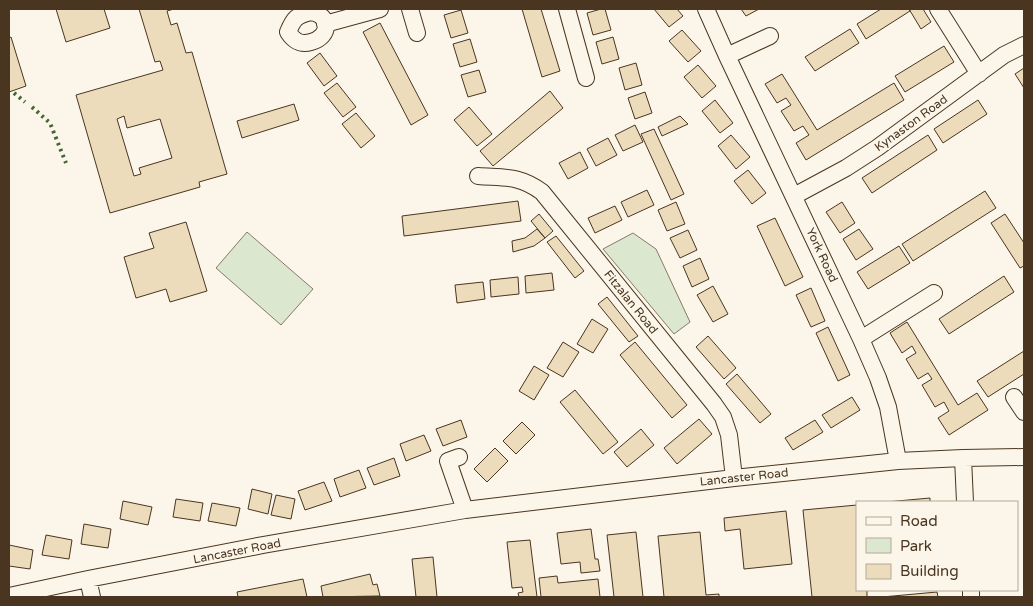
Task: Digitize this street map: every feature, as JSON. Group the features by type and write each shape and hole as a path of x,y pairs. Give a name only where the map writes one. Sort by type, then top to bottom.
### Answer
{"street":[{"path":"326,24 380,9"},
{"path":"410,9 417,32"},
{"path":"566,9 586,78"},
{"name":"York Road","path":"706,9 726,56 794,196 878,378 888,407 898,461"},
{"path":"938,9 978,74"},
{"path":"726,56 770,36"},
{"name":"Kynaston Road","path":"794,196 846,168 877,148 1004,55 1024,45"},
{"name":"Fitzalan Road","path":"478,176 516,178 530,183 542,192 723,417 729,435 734,478"},
{"path":"861,339 934,293"},
{"path":"1014,397 1024,412"},
{"name":"Lancaster Road","path":"9,596 263,545 465,510 734,478 898,461 1024,457"},
{"path":"459,458 448,461 465,510"},
{"path":"963,458 965,501"},
{"path":"88,579 92,597"}],"green space":[{"path":"247,232 313,289 281,325 216,268"},
{"path":"633,233 656,249 690,322 674,334 603,249"}],"building":[{"path":"56,9 104,9 110,28 66,42"},
{"path":"139,9 174,9 167,11 171,25 177,23 186,53 192,52 227,174 199,182 200,187 110,213 76,95 163,70 160,61 155,62","holes":["124,116 127,128 160,119 172,158 139,168 141,174 134,176 117,119"]},
{"path":"522,9 541,9 560,71 542,77"},
{"path":"605,9 611,30 593,35 587,13"},
{"path":"654,9 677,9 683,16 669,27"},
{"path":"741,9 759,9 746,16"},
{"path":"881,9 909,9 910,11 866,39 857,24"},
{"path":"909,9 923,9 931,22 921,29"},
{"path":"461,10 468,33 451,38 444,15"},
{"path":"380,23 428,115 411,125 363,32"},
{"path":"850,29 859,43 815,71 805,57"},
{"path":"682,30 701,51 688,62 669,41"},
{"path":"11,37 26,86 9,92 9,38"},
{"path":"613,37 619,59 602,64 596,42"},
{"path":"470,39 477,62 460,67 453,44"},
{"path":"944,46 954,62 905,92 895,76"},
{"path":"320,53 337,76 324,86 307,63"},
{"path":"636,63 642,85 625,90 619,68"},
{"path":"698,65 716,86 702,98 684,77"},
{"path":"1024,68 1024,88 1015,74"},
{"path":"479,70 486,92 468,97 461,75"},
{"path":"782,74 817,130 894,83 904,100 806,160 796,143 809,135 803,126 794,131 781,111 791,105 786,98 777,103 765,84"},
{"path":"337,83 356,107 343,117 324,93"},
{"path":"550,91 563,108 493,166 480,151"},
{"path":"645,92 652,113 635,119 628,98"},
{"path":"715,100 733,123 720,133 702,111"},
{"path":"978,100 987,114 943,143 934,129"},
{"path":"294,104 299,120 242,138 237,121"},
{"path":"469,107 492,134 477,146 454,120"},
{"path":"356,113 375,136 361,148 342,124"},
{"path":"680,116 688,124 662,136 658,127"},
{"path":"635,125 643,142 623,151 615,135"},
{"path":"654,129 684,194 671,200 641,134"},
{"path":"731,135 750,157 736,169 718,146"},
{"path":"928,135 937,150 872,193 862,178"},
{"path":"608,138 617,155 596,166 587,149"},
{"path":"580,152 588,168 568,179 559,163"},
{"path":"748,170 766,193 752,204 734,181"},
{"path":"647,190 654,205 628,217 621,202"},
{"path":"985,191 996,208 913,261 902,244"},
{"path":"518,201 521,221 404,236 402,216"},
{"path":"676,202 685,224 667,231 658,210"},
{"path":"842,202 855,223 840,233 826,212"},
{"path":"615,206 622,220 595,233 588,218"},
{"path":"539,214 553,231 545,238 531,221"},
{"path":"1005,214 1024,243 1024,266 1020,268 991,223"},
{"path":"775,218 803,277 785,286 757,226"},
{"path":"186,222 207,291 170,302 166,289 136,298 124,257 154,248 149,233"},
{"path":"537,229 545,238 534,246 513,252 512,241 525,238"},
{"path":"859,229 873,249 856,260 843,239"},
{"path":"688,230 697,250 680,258 670,238"},
{"path":"556,236 584,271 575,278 547,242"},
{"path":"899,246 910,263 868,289 857,272"},
{"path":"700,258 709,279 692,287 683,266"},
{"path":"552,273 554,290 526,293 525,276"},
{"path":"1004,276 1014,292 949,334 939,319"},
{"path":"518,277 519,294 491,297 490,280"},
{"path":"483,282 485,299 457,303 455,285"},
{"path":"713,286 728,314 713,322 697,295"},
{"path":"811,288 825,321 811,327 796,295"},
{"path":"607,297 638,336 629,342 598,304"},
{"path":"592,319 608,329 593,353 577,344"},
{"path":"907,322 958,405 977,393 988,410 949,435 938,418 949,411 944,402 935,407 922,385 932,379 928,373 918,379 906,359 916,353 912,346 902,353 890,333"},
{"path":"828,327 850,375 838,381 816,333"},
{"path":"708,336 736,368 724,379 696,347"},
{"path":"563,342 579,352 563,377 547,368"},
{"path":"635,342 687,405 672,418 620,355"},
{"path":"1024,351 1024,374 988,397 977,381"},
{"path":"534,366 549,375 534,400 519,391"},
{"path":"737,374 771,414 760,423 726,384"},
{"path":"575,390 618,442 603,454 560,402"},
{"path":"852,397 860,410 831,428 822,415"},
{"path":"699,419 712,434 677,464 664,448"},
{"path":"461,420 467,437 443,446 436,429"},
{"path":"815,420 823,432 793,450 785,438"},
{"path":"522,422 535,435 516,454 503,441"},
{"path":"641,429 654,445 627,467 614,452"},
{"path":"424,435 431,451 406,461 400,444"},
{"path":"495,448 508,461 487,482 474,469"},
{"path":"394,458 400,476 374,485 367,468"},
{"path":"359,470 366,488 340,497 334,479"},
{"path":"324,482 332,501 305,510 298,491"},
{"path":"252,489 272,494 268,514 248,509"},
{"path":"276,495 295,499 291,519 271,515"},
{"path":"930,498 930,501 897,501"},
{"path":"176,499 203,503 200,521 173,517"},
{"path":"123,501 152,507 148,525 120,519"},
{"path":"212,503 240,508 236,526 208,521"},
{"path":"856,505 856,591 867,591 867,597 812,597 803,510"},
{"path":"786,511 792,564 744,569 740,529 725,531 724,518"},
{"path":"84,524 111,529 108,548 81,544"},
{"path":"591,529 595,559 598,559 600,571 581,573 580,562 561,564 557,533"},
{"path":"636,532 643,597 614,597 607,535"},
{"path":"700,532 706,595 719,594 719,597 664,597 658,536"},
{"path":"46,535 72,540 69,559 42,555"},
{"path":"530,540 537,597 519,597 518,593 523,592 522,587 512,588 507,542"},
{"path":"9,545 33,550 30,569 9,566"},
{"path":"433,557 437,597 416,597 412,559"},
{"path":"370,574 373,585 377,584 380,596 323,597 321,586"},
{"path":"557,576 558,583 598,579 600,597 541,597 539,578"},
{"path":"303,579 307,597 238,597 237,592"},
{"path":"937,592 938,597 882,597"}],"hedge":[{"path":"14,93 25,102"},
{"path":"32,107 50,123 66,163"}]}
